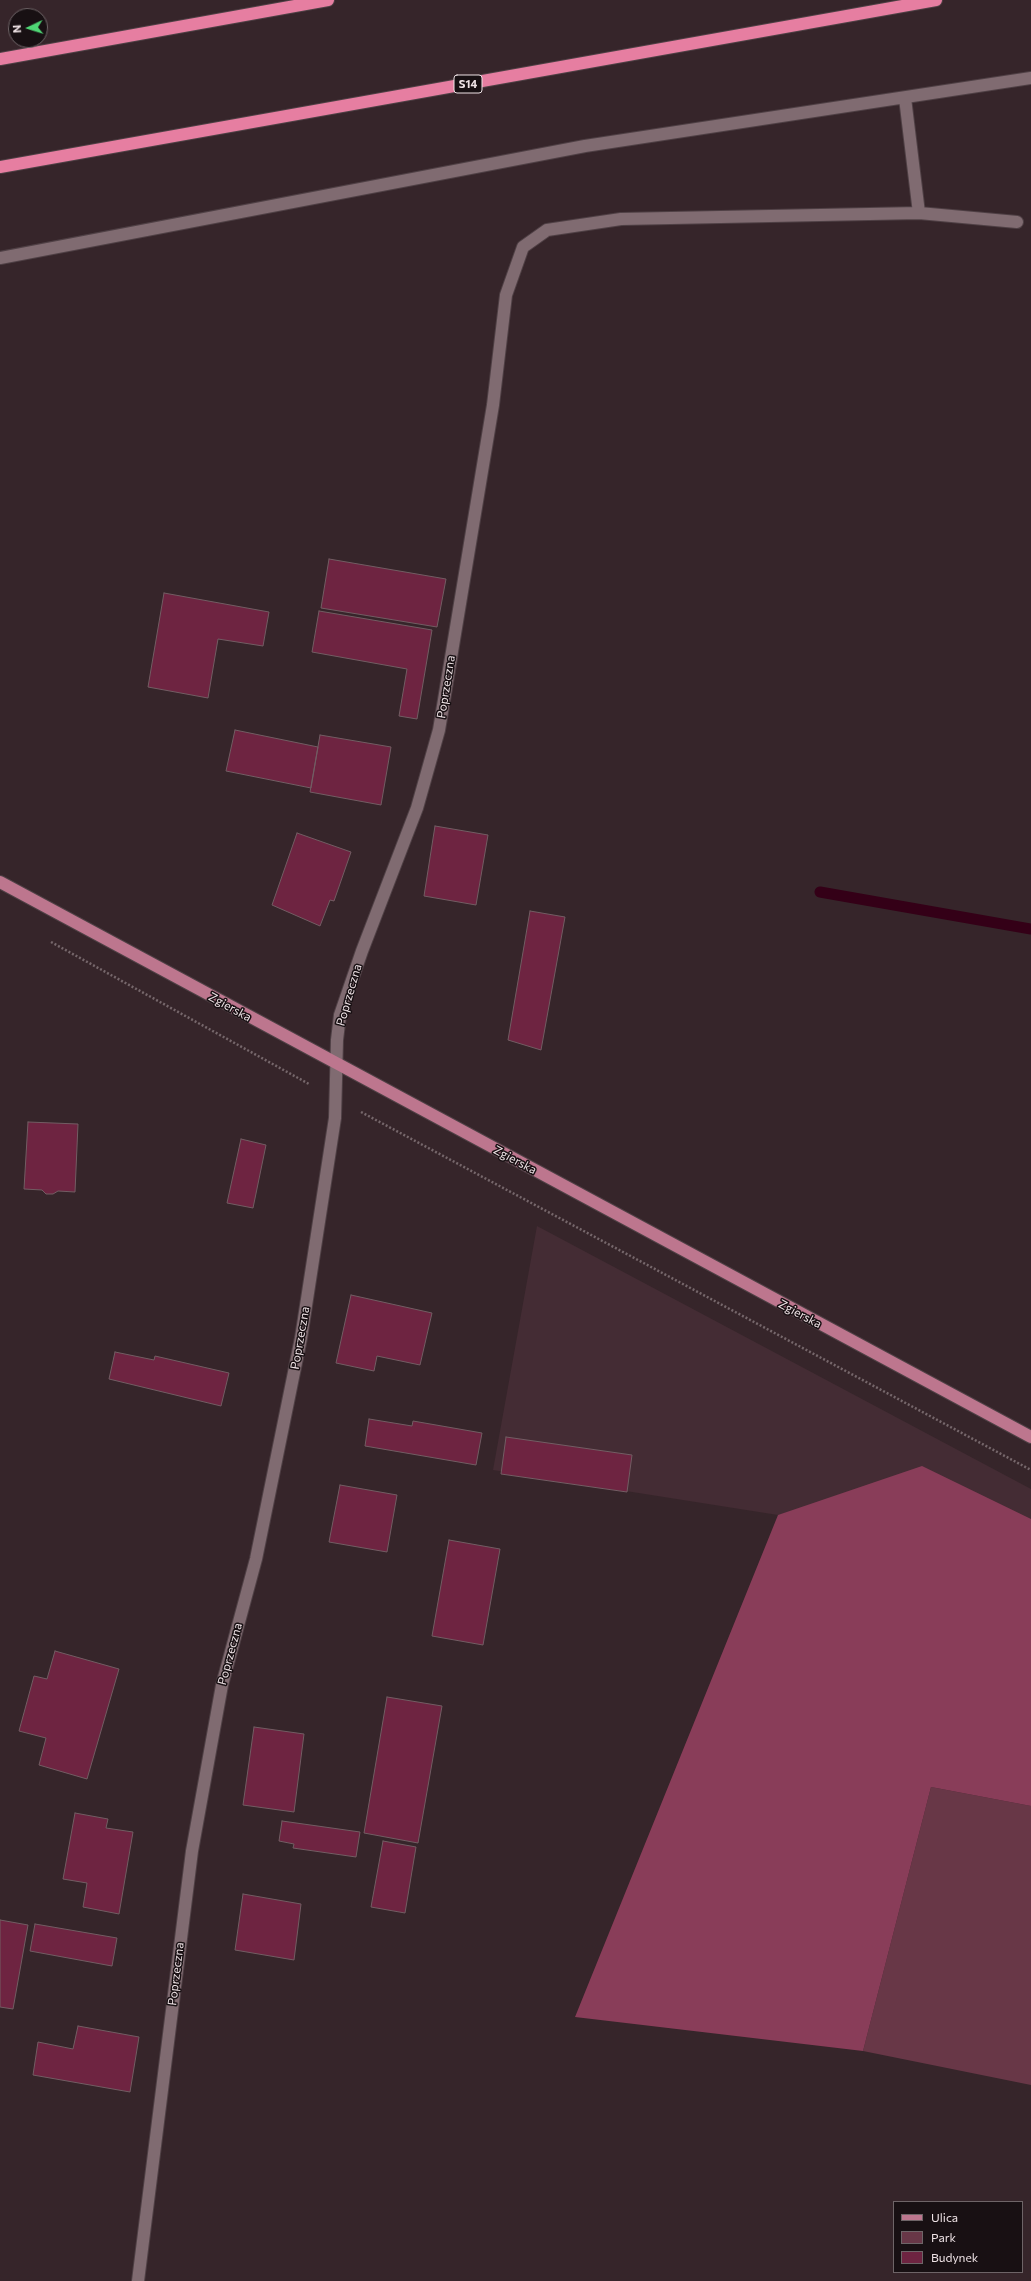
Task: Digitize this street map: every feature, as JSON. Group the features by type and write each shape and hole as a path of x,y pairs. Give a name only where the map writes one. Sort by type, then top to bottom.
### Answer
{"highway":[{"path":"0,59 328,0"},
{"name":"S14","path":"0,167 936,0"}],"main road":[{"name":"Zgierska","path":"0,882 337,1065 1031,1437"}],"street":[{"path":"0,258 585,146 1031,78"},
{"path":"905,98 919,212"},
{"name":"Poprzeczna","path":"138,2281 192,1852 222,1685 256,1559 301,1338 335,1118 340,1015 362,952 417,808 439,730 493,405 506,295 523,247 547,230 621,219 919,212 1017,222"}],"path":[{"path":"47,940 336,1099 1031,1470"}],"shaded area":[{"path":"537,1226 1031,1489 1031,1646 778,1515 493,1470"},
{"path":"922,1466 1031,1519 1031,1806 931,1787 863,2051 575,2017 778,1515"}],"green space":[{"path":"931,1787 1031,1806 1031,2085 863,2051"}],"building":[{"path":"329,559 446,579 437,627 321,608"},
{"path":"164,593 269,612 263,646 218,639 208,698 148,687"},
{"path":"319,611 432,630 417,719 399,716 407,669 312,652"},
{"path":"235,730 318,747 311,788 226,771"},
{"path":"320,735 391,747 381,805 310,792"},
{"path":"435,826 488,835 476,905 424,896"},
{"path":"297,833 351,852 334,901 330,900 320,926 272,905"},
{"path":"530,911 565,917 541,1050 508,1040"},
{"path":"28,1122 78,1124 75,1192 58,1191 53,1194 46,1194 42,1190 24,1189"},
{"path":"241,1139 266,1145 253,1208 227,1203"},
{"path":"351,1295 432,1313 420,1365 377,1356 374,1371 336,1363"},
{"path":"115,1352 154,1360 155,1356 229,1373 221,1406 109,1379"},
{"path":"369,1419 412,1426 413,1421 482,1433 476,1465 365,1446"},
{"path":"506,1437 632,1455 627,1492 501,1474"},
{"path":"340,1485 397,1495 387,1552 329,1542"},
{"path":"449,1540 500,1549 483,1645 432,1636"},
{"path":"55,1651 119,1669 87,1779 39,1765 46,1738 19,1731 34,1676 47,1679"},
{"path":"387,1697 442,1706 418,1843 364,1833"},
{"path":"254,1727 304,1734 294,1812 243,1805"},
{"path":"75,1813 108,1819 106,1828 133,1832 119,1914 83,1907 87,1883 63,1879"},
{"path":"282,1821 360,1832 356,1857 293,1848 294,1844 279,1841"},
{"path":"383,1841 416,1847 405,1913 371,1907"},
{"path":"243,1894 301,1904 294,1960 235,1950"},
{"path":"0,1920 28,1925 13,2009 0,2007"},
{"path":"35,1924 117,1938 112,1966 30,1951"},
{"path":"78,2026 139,2037 130,2092 33,2075 38,2042 73,2049"}],"waterway":[{"path":"820,892 1031,929"}]}
